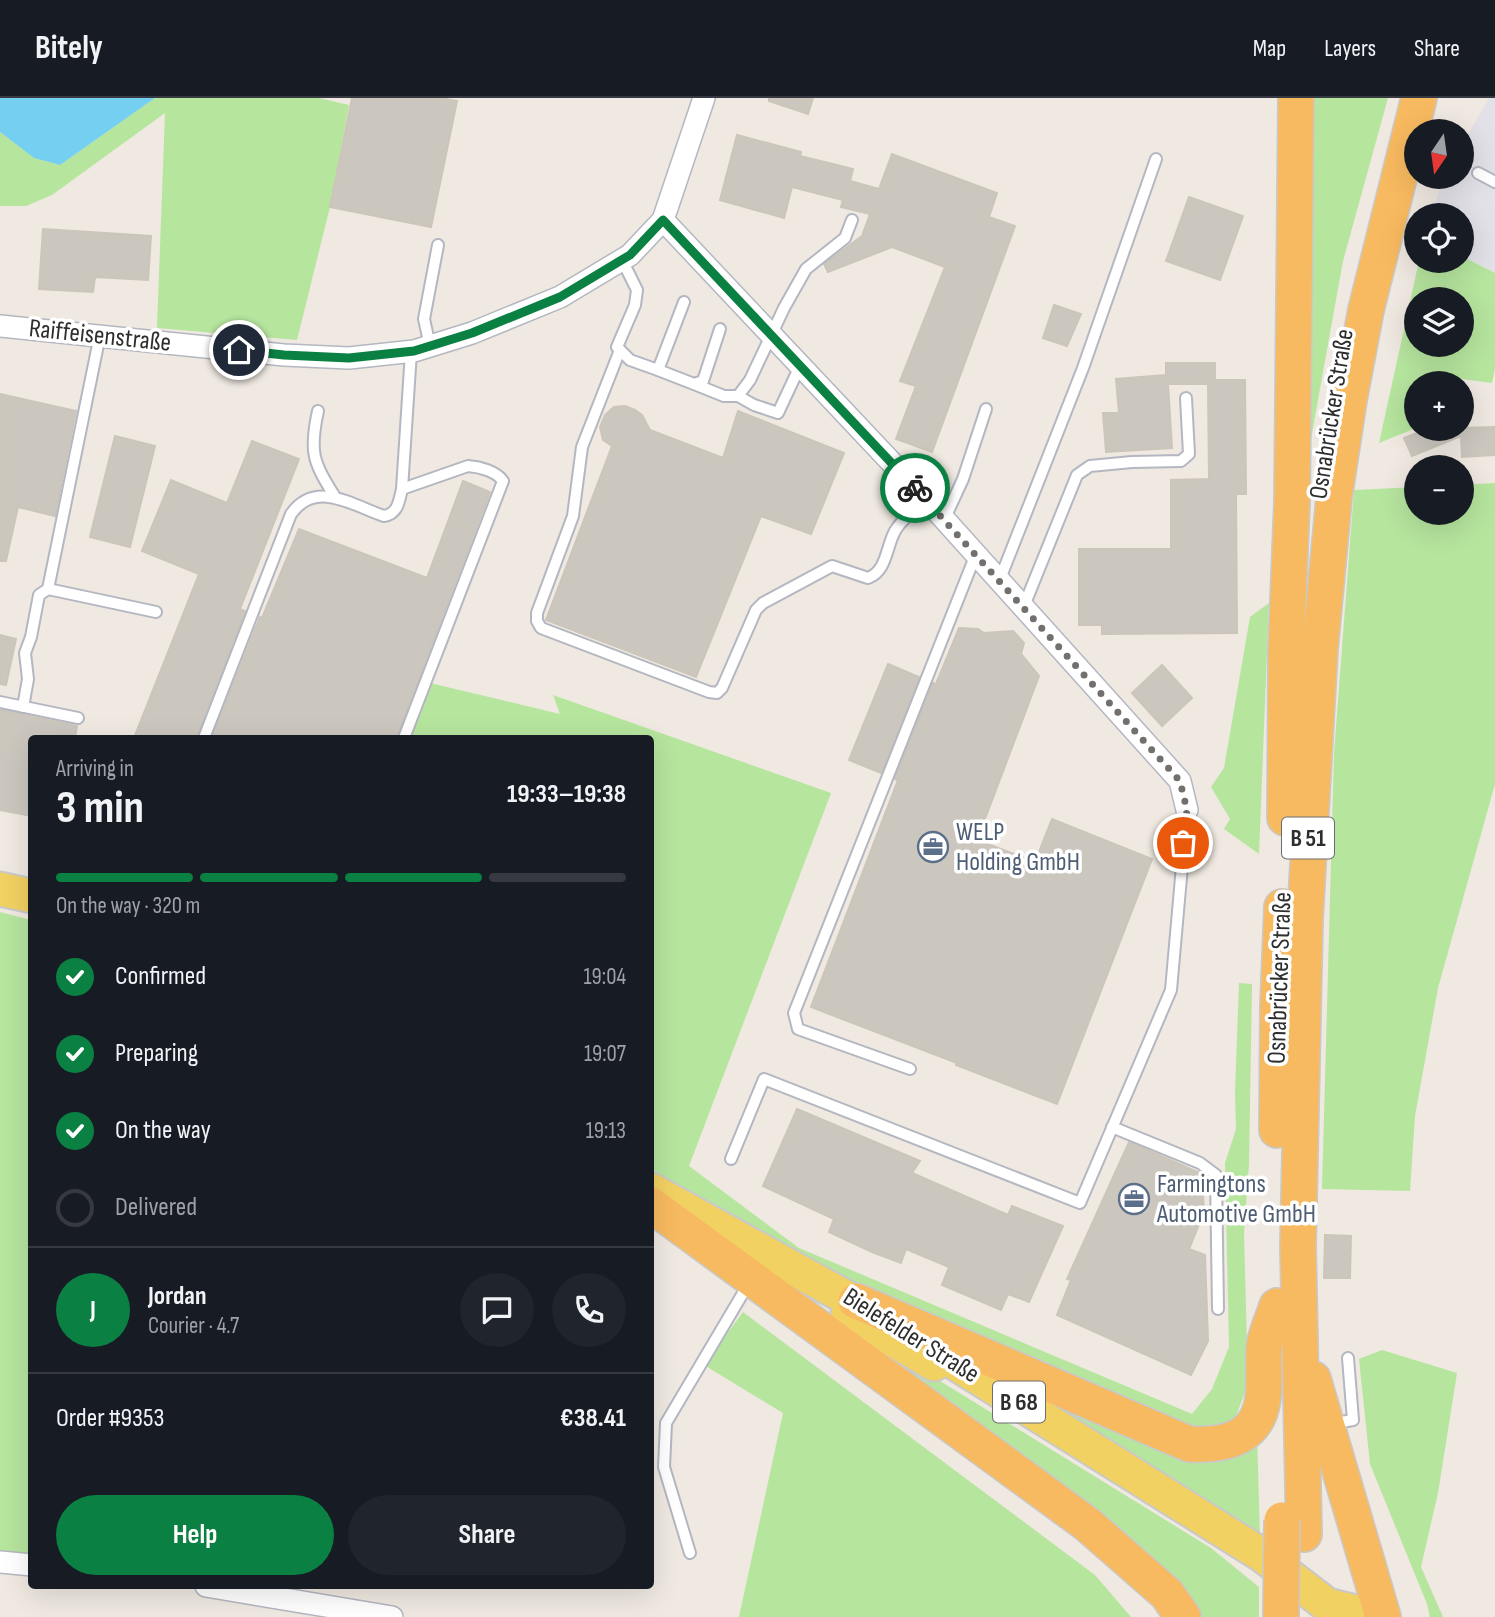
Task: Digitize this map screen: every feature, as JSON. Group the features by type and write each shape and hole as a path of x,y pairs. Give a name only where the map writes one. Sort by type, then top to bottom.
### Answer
{"highway":[{"path":"1285,818 1286,651 1292,502 1296,98"},
{"name":"Osnabrücker Straße","path":"1302,1617 1293,1527 1278,1006 1285,818 1294,699 1334,378 1385,143 1399,98"},
{"name":"Osnabrücker Straße","path":"1413,119 1419,98"},
{"path":"1421,119 1433,98"},
{"name":"Osnabrücker Straße","path":"1288,1319 1298,1246 1308,824 1334,498 1366,310 1404,150"},
{"name":"B 68","path":"654,1207 1087,1524 1167,1594 1183,1617"},
{"name":"B 68","path":"856,1301 1189,1444 1213,1446 1238,1438 1256,1420 1263,1399 1264,1345 1288,1319 1326,1425 1382,1615"},
{"name":"Osnabrücker Straße","path":"1281,1617 1293,1527"}],"main road":[{"path":"0,888 28,895"},
{"name":"Bielefelder Straße","path":"654,1194 856,1301 1262,1555 1326,1605 1351,1612 1382,1615"},
{"name":"Bielefelder Straße","path":"654,1194 1052,1435 1258,1569 1314,1617"}],"street":[{"name":"Raiffeisenstraße","path":"0,326 284,355 349,358 420,349 472,333 560,297 630,255 663,220 704,98"},
{"path":"663,220 1000,579 1180,781 1187,810"},
{"path":"0,1562 28,1565"},
{"path":"224,1589 392,1617"}],"lane":[{"path":"1000,579 1083,368 1156,159"},
{"path":"1478,173 1495,182"},
{"path":"738,396 750,380 806,269 845,238 852,220"},
{"path":"205,735 291,514 301,503 314,497 335,497 384,516 393,514 396,510 402,489 424,319 438,245"},
{"path":"622,260 637,290 635,305 617,347 630,360 724,396 738,396 778,413 800,366"},
{"path":"658,370 684,302"},
{"path":"694,384 703,381 720,329"},
{"path":"23,707 28,679 25,653 32,637 39,595 48,589 100,335"},
{"path":"620,350 582,447 573,516 537,612 537,621 541,628 717,694 756,610 763,603 832,566 868,578 876,575 895,531 926,499"},
{"path":"1024,606 1077,475 1090,466 1181,461 1189,454 1186,398"},
{"path":"944,520 962,480 986,409"},
{"path":"318,411 312,443 314,456 335,497"},
{"path":"402,489 468,466 477,466 494,473 503,481 405,735"},
{"path":"911,1069 798,1029 794,1013 976,554"},
{"path":"48,589 156,612"},
{"path":"0,702 78,718"},
{"path":"731,1159 764,1079 1080,1203 1171,989 1187,810"},
{"path":"1112,1127 1200,1163 1216,1175 1218,1309"},
{"path":"691,1553 664,1467 666,1423 752,1277"},
{"path":"1326,1425 1353,1420 1348,1358"}],"shaded area":[{"path":"1489,98 1495,98 1495,273 1474,262 1474,203 1435,203 1440,189 1474,189 1474,124"}],"green space":[{"path":"155,98 319,98 349,105 330,207 297,340 157,328 165,113 52,195 26,206 0,206 0,132 34,158 60,165"},
{"path":"1307,98 1388,98 1343,261 1305,472"},
{"path":"1474,262 1495,273 1495,368 1492,383 1474,381 1474,371 1404,371 1404,433 1379,443 1404,329 1404,357 1474,357 1474,287 1413,287 1416,273 1474,273"},
{"path":"1495,483 1495,784 1438,988 1415,1116 1410,1191 1322,1189 1334,753 1354,490 1404,488 1404,525 1474,525 1474,484"},
{"path":"1269,603 1259,854 1224,829 1230,819 1211,787 1224,768 1250,617"},
{"path":"430,683 560,714 553,695 831,793 689,1166 799,1248 1192,1414 1212,1389 1229,1347 1225,1163 1236,1129 1239,983 1252,984 1249,1164 1244,1233 1248,1384 1235,1419 1208,1430 1169,1419 869,1292 771,1242 654,1171 654,735 411,735"},
{"path":"0,912 28,919 28,1558 0,1554"},
{"path":"743,1312 1095,1575 1131,1617 739,1617 783,1413 704,1365"},
{"path":"862,1333 1211,1548 1259,1587 1259,1617 1197,1617 856,1343"},
{"path":"1382,1350 1457,1373 1438,1493 1421,1567 1443,1617 1430,1617 1370,1464 1359,1359"},
{"path":"959,1355 1176,1448 1257,1433 1260,1537 1188,1488"}],"water":[{"path":"0,98 155,98 60,165 34,158 0,132"}],"building":[{"path":"352,98 440,98 457,101 431,227 330,207"},
{"path":"769,98 813,98 808,114 769,101"},
{"path":"737,135 801,152 800,156 853,169 850,181 879,189 892,154 997,193 989,217 1015,226 932,452 896,439 916,386 900,381 945,267 892,247 828,272 824,264 862,236 870,214 841,207 843,200 792,187 784,218 720,200"},
{"path":"1189,197 1243,216 1220,280 1166,261"},
{"path":"43,229 151,236 148,280 95,277 93,292 39,289"},
{"path":"1054,305 1081,314 1067,346 1043,338"},
{"path":"1166,363 1215,363 1215,380 1245,380 1246,494 1236,494 1237,633 1102,634 1102,625 1079,625 1079,549 1171,549 1171,480 1209,479 1208,384 1168,384 1172,448 1106,452 1103,413 1119,413 1116,379 1166,375"},
{"path":"0,394 76,411 55,516 18,507 6,561 0,561"},
{"path":"625,406 642,415 650,430 723,458 738,411 844,453 811,534 761,516 696,677 546,620 612,446 603,440 600,427 605,415 614,407"},
{"path":"1495,427 1495,455 1462,455 1461,441 1474,441 1474,428"},
{"path":"115,436 155,446 130,547 90,537"},
{"path":"252,441 299,459 240,609 245,611 197,735 135,735 199,574 142,551 171,480 227,503"},
{"path":"1405,441 1449,441 1414,455 1412,455"},
{"path":"463,481 490,492 397,735 213,735 260,617 262,618 299,529 427,578"},
{"path":"959,628 978,629 984,633 1013,631 1024,643 1021,654 1039,676 977,840 1035,862 1052,819 1152,859 1057,1104 811,1007 898,780 895,779 933,683 936,684"},
{"path":"0,635 16,639 6,685 0,684"},
{"path":"888,664 919,677 881,773 849,760"},
{"path":"1162,665 1192,698 1162,726 1132,693"},
{"path":"0,710 77,726 76,735 28,735 28,815 0,810"},
{"path":"797,1109 920,1161 912,1173 1008,1215 1012,1206 1063,1226 1029,1302 1008,1294 1001,1310 942,1285 949,1267 906,1249 901,1263 872,1252 829,1232 834,1219 763,1186"},
{"path":"1129,1142 1202,1174 1204,1212 1189,1249 1205,1255 1208,1341 1191,1375 1057,1315 1071,1280 1067,1279"},
{"path":"1325,1235 1351,1236 1350,1278 1324,1278"}],"way so far":[{"path":"915,488 1180,781 1187,810 1183,843"}],"place":[{"name":"WELP Holding GmbH","path":"933,847"},
{"name":"Farmingtons Automotive GmbH","path":"1134,1199"}],"route":[{"path":"239,350 349,358 414,351 472,333 560,297 630,255 663,220 915,488"}]}
